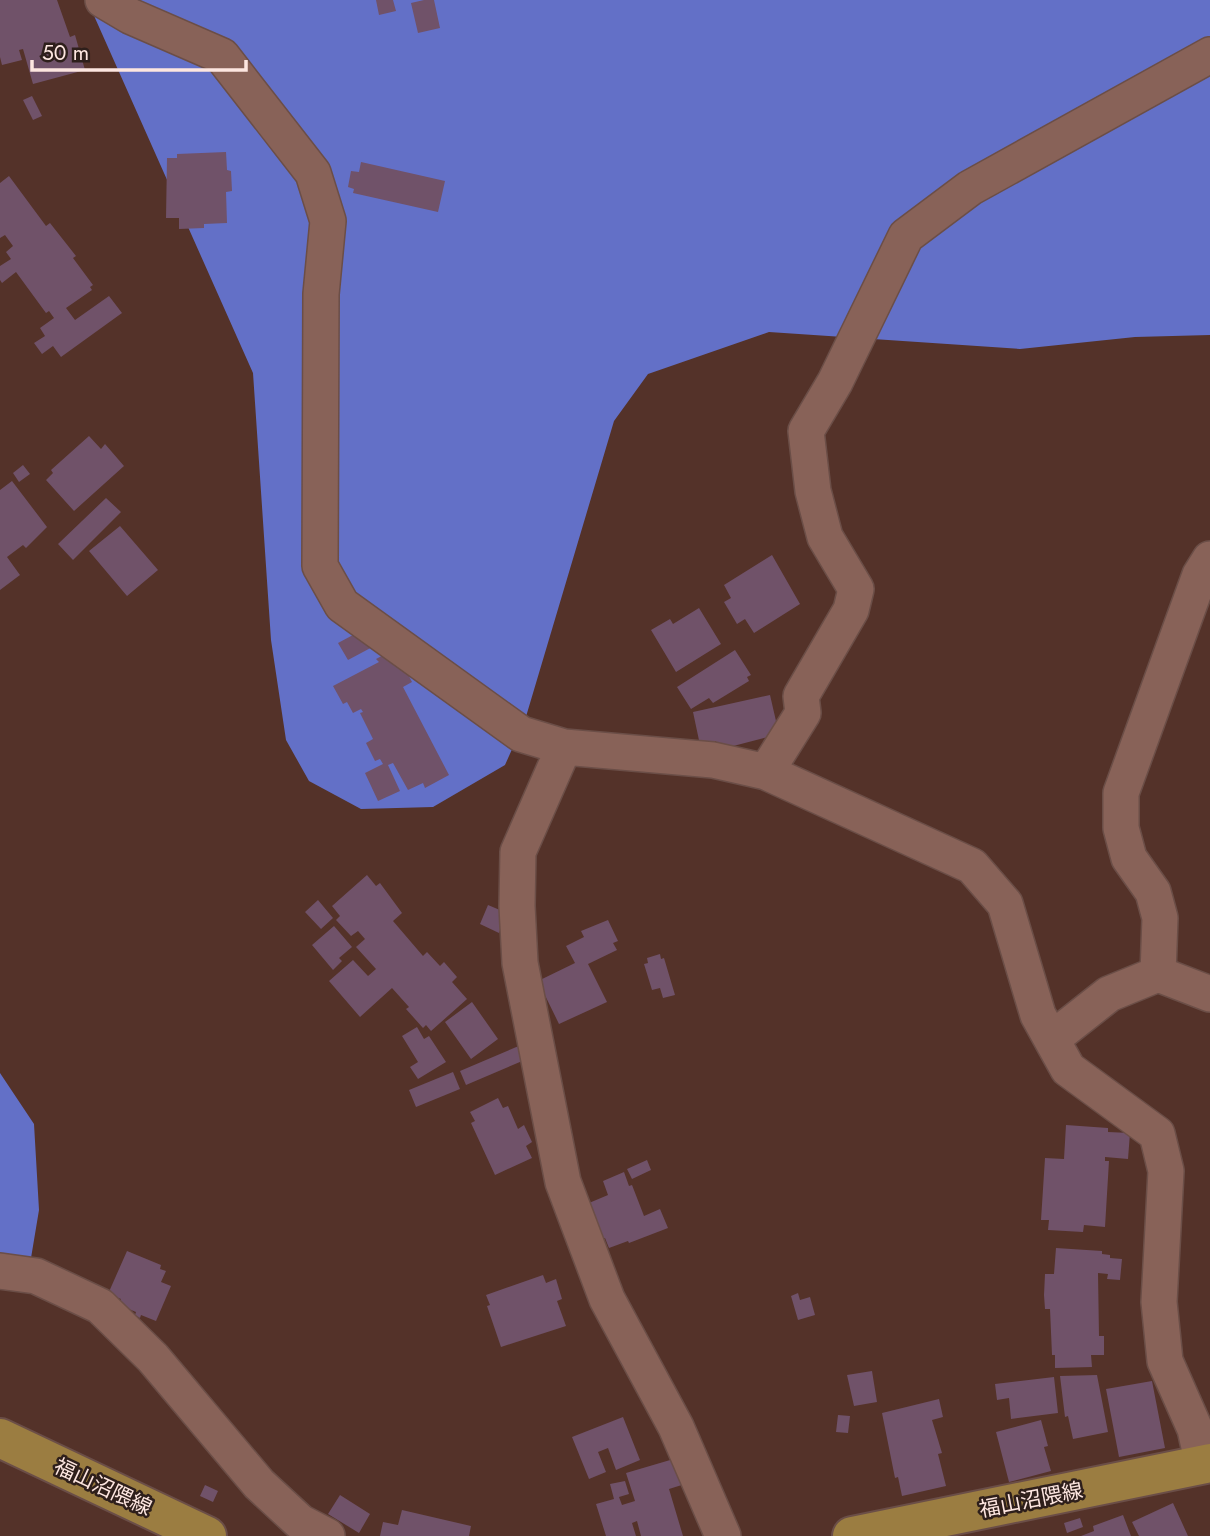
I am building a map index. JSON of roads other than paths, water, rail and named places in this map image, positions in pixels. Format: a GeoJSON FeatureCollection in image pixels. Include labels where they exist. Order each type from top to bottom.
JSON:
{"type":"FeatureCollection","features":[{"type":"Feature","properties":{"kind":"main road","name":"福山沼隈線"},"geometry":{"type":"LineString","coordinates":[[0,1438],[207,1536]]}},
{"type":"Feature","properties":{"kind":"main road","name":"福山沼隈線"},"geometry":{"type":"LineString","coordinates":[[852,1536],[1207,1464]]}},
{"type":"Feature","properties":{"kind":"street"},"geometry":{"type":"LineString","coordinates":[[103,0],[130,16],[222,56],[313,173],[328,221],[321,294],[320,566],[342,605],[521,734],[564,747],[713,760],[766,772],[972,866],[1006,904],[1038,1015],[1068,1069],[1157,1134],[1166,1171],[1159,1302],[1165,1361],[1195,1429],[1207,1464]]}},
{"type":"Feature","properties":{"kind":"street"},"geometry":{"type":"LineString","coordinates":[[766,772],[803,713],[801,696],[851,610],[856,589],[825,537],[813,491],[806,431],[835,382],[906,236],[970,188],[1210,55]]}},
{"type":"Feature","properties":{"kind":"street"},"geometry":{"type":"LineString","coordinates":[[1158,974],[1160,918],[1153,892],[1129,858],[1121,828],[1121,793],[1200,575],[1210,559]]}},
{"type":"Feature","properties":{"kind":"street"},"geometry":{"type":"LineString","coordinates":[[564,747],[518,852],[517,906],[520,963],[563,1182],[607,1298],[676,1427],[723,1536]]}},
{"type":"Feature","properties":{"kind":"street"},"geometry":{"type":"LineString","coordinates":[[1052,1039],[1109,994],[1158,974],[1210,994]]}},
{"type":"Feature","properties":{"kind":"street"},"geometry":{"type":"LineString","coordinates":[[0,1270],[36,1276],[100,1306],[153,1358],[260,1484],[300,1522],[327,1536]]}}]}
